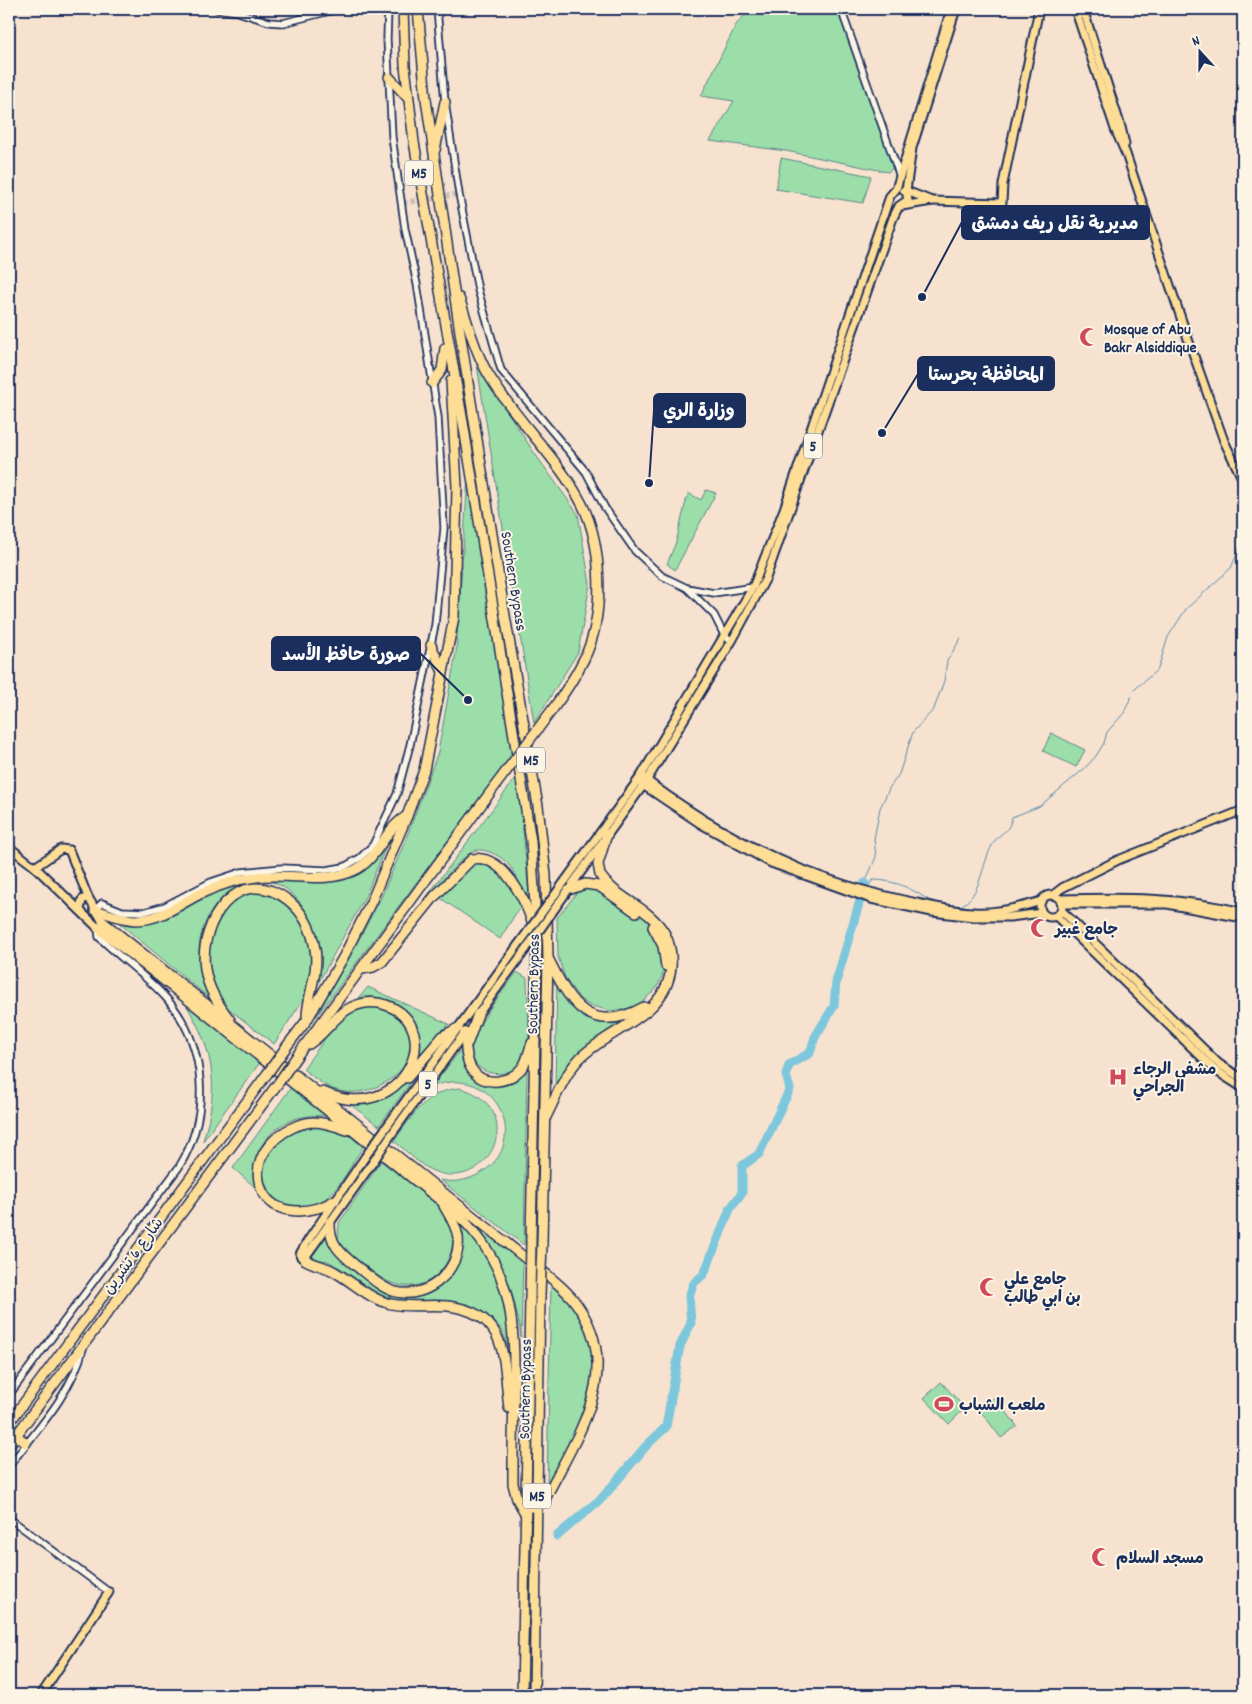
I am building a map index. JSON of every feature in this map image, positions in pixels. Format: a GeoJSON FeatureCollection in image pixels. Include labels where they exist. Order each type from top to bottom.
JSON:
{"type":"FeatureCollection","features":[{"type":"Feature","properties":{"kind":"highway","name":"M5"},"geometry":{"type":"LineString","coordinates":[[404,9],[408,99],[446,335]]}},
{"type":"Feature","properties":{"kind":"highway","name":"M5"},"geometry":{"type":"LineString","coordinates":[[418,9],[426,99],[453,281]]}},
{"type":"Feature","properties":{"kind":"highway"},"geometry":{"type":"LineString","coordinates":[[389,77],[408,99]]}},
{"type":"Feature","properties":{"kind":"highway"},"geometry":{"type":"LineString","coordinates":[[434,156],[446,102]]}},
{"type":"Feature","properties":{"kind":"highway","name":"Southern Bypass"},"geometry":{"type":"LineString","coordinates":[[453,281],[504,610],[538,806],[546,874],[548,958],[540,1296],[534,1695]]}},
{"type":"Feature","properties":{"kind":"highway","name":"شارع 6 تشرين"},"geometry":{"type":"LineString","coordinates":[[9,1445],[552,710],[585,657],[596,618],[599,586],[596,546],[582,505],[564,476],[486,371],[453,281]]}},
{"type":"Feature","properties":{"kind":"highway"},"geometry":{"type":"LineString","coordinates":[[432,382],[442,370],[446,335]]}},
{"type":"Feature","properties":{"kind":"highway","name":"Southern Bypass"},"geometry":{"type":"LineString","coordinates":[[446,335],[528,817],[537,938],[522,1695]]}},
{"type":"Feature","properties":{"kind":"highway","name":"شارع 6 تشرين"},"geometry":{"type":"LineString","coordinates":[[11,1419],[307,1020],[344,956],[364,916],[407,816],[424,770],[454,617],[457,523],[456,462],[451,401],[452,366]]}},
{"type":"Feature","properties":{"kind":"highway"},"geometry":{"type":"LineString","coordinates":[[431,645],[443,672]]}},
{"type":"Feature","properties":{"kind":"highway"},"geometry":{"type":"LineString","coordinates":[[95,910],[123,918],[147,919],[168,913],[210,890],[244,879],[277,875],[324,878],[341,875],[356,869],[372,858],[395,825],[407,816]]}},
{"type":"Feature","properties":{"kind":"highway"},"geometry":{"type":"LineString","coordinates":[[544,1120],[566,1076],[581,1057],[645,1009],[662,994],[669,980],[672,964],[665,934],[650,916],[600,875],[598,864],[607,834]]}},
{"type":"Feature","properties":{"kind":"highway"},"geometry":{"type":"LineString","coordinates":[[362,969],[373,967],[382,962],[444,886],[467,862],[475,858],[494,864],[505,873],[526,906],[537,938]]}},
{"type":"Feature","properties":{"kind":"highway"},"geometry":{"type":"LineString","coordinates":[[548,958],[570,1000],[590,1014],[617,1018],[645,1009],[658,992],[666,972],[666,957],[658,935],[646,920],[599,886],[585,884],[568,890]]}},
{"type":"Feature","properties":{"kind":"highway"},"geometry":{"type":"LineString","coordinates":[[246,1036],[224,1012],[212,992],[204,956],[207,933],[216,913],[228,899],[243,891],[259,889],[276,893],[292,903],[308,926],[314,942],[316,958],[307,1020]]}},
{"type":"Feature","properties":{"kind":"highway"},"geometry":{"type":"LineString","coordinates":[[101,925],[311,1087],[559,1286],[582,1313],[591,1333],[596,1354],[595,1393],[585,1422],[544,1501],[536,1507],[525,1510],[517,1499],[513,1484],[515,1339],[507,1294],[496,1265],[482,1242],[463,1220],[441,1201],[101,925]]}},
{"type":"Feature","properties":{"kind":"highway"},"geometry":{"type":"LineString","coordinates":[[302,1050],[319,1037],[340,1014],[353,1006],[375,1002],[391,1007],[404,1016],[414,1038],[411,1062],[398,1084]]}},
{"type":"Feature","properties":{"kind":"highway"},"geometry":{"type":"LineString","coordinates":[[466,1050],[478,1014]]}},
{"type":"Feature","properties":{"kind":"highway"},"geometry":{"type":"LineString","coordinates":[[311,1087],[338,1098],[356,1101],[384,1094],[411,1074],[443,1036],[461,1031],[469,1063],[476,1074],[487,1081],[500,1082],[519,1070],[527,1058],[535,1036]]}},
{"type":"Feature","properties":{"kind":"highway"},"geometry":{"type":"LineString","coordinates":[[335,1200],[310,1211],[283,1209],[267,1198],[262,1190],[259,1180],[261,1161],[265,1151],[278,1137],[302,1124],[321,1122],[354,1132]]}},
{"type":"Feature","properties":{"kind":"highway"},"geometry":{"type":"LineString","coordinates":[[330,1222],[333,1242],[342,1255],[384,1287],[399,1293],[414,1293],[428,1288],[441,1279],[455,1258],[458,1238],[456,1229],[441,1201]]}},
{"type":"Feature","properties":{"kind":"highway"},"geometry":{"type":"LineString","coordinates":[[304,1258],[333,1271],[371,1296],[385,1302],[406,1306],[447,1306],[461,1309],[486,1322],[497,1336],[504,1351],[508,1406],[513,1429]]}},
{"type":"Feature","properties":{"kind":"highway"},"geometry":{"type":"LineString","coordinates":[[16,1436],[26,1443]]}},
{"type":"Feature","properties":{"kind":"main road","name":"5"},"geometry":{"type":"LineString","coordinates":[[668,741],[724,635],[757,587],[891,200],[892,192],[896,189],[950,9]]}},
{"type":"Feature","properties":{"kind":"main road","name":"5"},"geometry":{"type":"LineString","coordinates":[[335,1200],[385,1129],[461,1031],[478,1014],[568,890],[590,851],[607,834],[732,641],[757,587],[856,325],[892,218],[900,206],[908,200],[906,191],[912,148],[956,9]]}},
{"type":"Feature","properties":{"kind":"main road"},"geometry":{"type":"LineString","coordinates":[[891,200],[900,206],[932,201],[1002,204],[1004,184],[1039,9]]}},
{"type":"Feature","properties":{"kind":"main road"},"geometry":{"type":"LineString","coordinates":[[1075,9],[1224,441],[1243,480]]}},
{"type":"Feature","properties":{"kind":"main road"},"geometry":{"type":"LineString","coordinates":[[1083,9],[1121,127],[1126,154]]}},
{"type":"Feature","properties":{"kind":"main road"},"geometry":{"type":"LineString","coordinates":[[896,189],[932,201]]}},
{"type":"Feature","properties":{"kind":"main road","name":"5"},"geometry":{"type":"LineString","coordinates":[[330,1222],[391,1135],[518,945],[642,781]]}},
{"type":"Feature","properties":{"kind":"main road"},"geometry":{"type":"LineString","coordinates":[[642,781],[743,846],[805,874],[872,897],[932,912],[974,917],[1010,917],[1042,913],[1047,916],[1056,916],[1214,1070],[1243,1088]]}},
{"type":"Feature","properties":{"kind":"main road"},"geometry":{"type":"LineString","coordinates":[[872,897],[974,912],[1020,908],[1041,901],[1044,897],[1053,895],[1062,888],[1118,860],[1243,810]]}},
{"type":"Feature","properties":{"kind":"main road"},"geometry":{"type":"LineString","coordinates":[[9,847],[35,867],[80,910],[101,925]]}},
{"type":"Feature","properties":{"kind":"main road"},"geometry":{"type":"LineString","coordinates":[[35,867],[61,849],[69,850],[101,925]]}},
{"type":"Feature","properties":{"kind":"main road"},"geometry":{"type":"LineString","coordinates":[[1053,895],[1219,1064],[1243,1078]]}},
{"type":"Feature","properties":{"kind":"main road"},"geometry":{"type":"LineString","coordinates":[[80,910],[82,900],[88,897]]}},
{"type":"Feature","properties":{"kind":"main road"},"geometry":{"type":"LineString","coordinates":[[1061,904],[1120,897],[1170,898],[1243,912]]}},
{"type":"Feature","properties":{"kind":"main road"},"geometry":{"type":"LineString","coordinates":[[1041,901],[1042,913]]}},
{"type":"Feature","properties":{"kind":"main road"},"geometry":{"type":"LineString","coordinates":[[1056,916],[1061,904]]}},
{"type":"Feature","properties":{"kind":"main road"},"geometry":{"type":"LineString","coordinates":[[1061,904],[1166,904],[1243,918]]}},
{"type":"Feature","properties":{"kind":"main road"},"geometry":{"type":"LineString","coordinates":[[330,1222],[304,1258],[300,1254],[335,1200]]}},
{"type":"Feature","properties":{"kind":"main road"},"geometry":{"type":"LineString","coordinates":[[40,1695],[109,1592]]}},
{"type":"Feature","properties":{"kind":"street"},"geometry":{"type":"LineString","coordinates":[[130,9],[156,9]]}},
{"type":"Feature","properties":{"kind":"street"},"geometry":{"type":"LineString","coordinates":[[217,9],[238,12],[269,22],[283,23],[338,9]]}},
{"type":"Feature","properties":{"kind":"street"},"geometry":{"type":"LineString","coordinates":[[95,910],[102,903],[130,912],[151,911],[201,886],[231,875],[271,868],[336,869],[360,858],[378,838],[397,794],[410,745],[431,645],[442,562],[444,528],[438,417],[417,284],[405,229],[392,137],[388,9]]}},
{"type":"Feature","properties":{"kind":"street"},"geometry":{"type":"LineString","coordinates":[[437,9],[446,102],[459,194],[478,290],[501,370],[586,472],[605,508],[635,551],[662,576],[687,588],[714,593],[757,587]]}},
{"type":"Feature","properties":{"kind":"street"},"geometry":{"type":"LineString","coordinates":[[842,9],[900,174]]}},
{"type":"Feature","properties":{"kind":"street"},"geometry":{"type":"LineString","coordinates":[[687,588],[714,615],[724,635],[732,641]]}},
{"type":"Feature","properties":{"kind":"street"},"geometry":{"type":"LineString","coordinates":[[9,1395],[179,1167],[190,1147],[198,1120],[201,1099],[200,1072],[194,1045],[185,1024],[161,992],[99,938],[101,925]]}},
{"type":"Feature","properties":{"kind":"street"},"geometry":{"type":"LineString","coordinates":[[9,1466],[70,1381],[84,1344]]}},
{"type":"Feature","properties":{"kind":"street"},"geometry":{"type":"LineString","coordinates":[[9,1518],[109,1592]]}},
{"type":"Feature","properties":{"kind":"green space"},"geometry":{"type":"Polygon","coordinates":[[[750,9],[838,9],[893,168],[888,172],[786,151],[710,141],[734,101],[701,96],[736,25],[750,9]]]}},
{"type":"Feature","properties":{"kind":"green space"},"geometry":{"type":"Polygon","coordinates":[[[781,158],[871,176],[863,203],[776,189],[781,158]]]}},
{"type":"Feature","properties":{"kind":"green space"},"geometry":{"type":"Polygon","coordinates":[[[477,365],[533,451],[578,514],[590,584],[578,652],[534,723],[477,365]]]}},
{"type":"Feature","properties":{"kind":"green space"},"geometry":{"type":"Polygon","coordinates":[[[468,477],[514,752],[316,1017],[379,902],[404,844],[438,752],[456,653],[468,477]]]}},
{"type":"Feature","properties":{"kind":"green space"},"geometry":{"type":"Polygon","coordinates":[[[706,490],[716,493],[675,570],[667,564],[676,542],[688,493],[701,500],[706,490]]]}},
{"type":"Feature","properties":{"kind":"green space"},"geometry":{"type":"Polygon","coordinates":[[[1051,733],[1085,750],[1076,767],[1043,751],[1051,733]]]}},
{"type":"Feature","properties":{"kind":"green space"},"geometry":{"type":"Polygon","coordinates":[[[518,775],[529,894],[527,897],[514,871],[505,861],[489,852],[477,850],[470,853],[450,871],[403,928],[518,775]]]}},
{"type":"Feature","properties":{"kind":"green space"},"geometry":{"type":"Polygon","coordinates":[[[387,844],[365,897],[316,987],[319,947],[313,925],[305,910],[288,890],[269,881],[250,881],[233,889],[217,903],[206,922],[200,943],[200,967],[207,989],[214,1002],[106,912],[158,918],[199,895],[251,877],[324,878],[363,868],[380,855],[387,844]]]}},
{"type":"Feature","properties":{"kind":"green space"},"geometry":{"type":"Polygon","coordinates":[[[477,858],[501,869],[521,905],[500,939],[439,897],[477,858]]]}},
{"type":"Feature","properties":{"kind":"green space"},"geometry":{"type":"Polygon","coordinates":[[[582,886],[605,889],[653,924],[665,964],[662,976],[656,989],[642,1002],[632,1008],[610,1011],[589,1005],[580,999],[566,980],[558,957],[557,918],[582,886]]]}},
{"type":"Feature","properties":{"kind":"green space"},"geometry":{"type":"Polygon","coordinates":[[[254,889],[278,893],[304,923],[313,953],[309,985],[305,997],[274,1044],[225,1006],[215,991],[207,965],[208,940],[225,903],[254,889]]]}},
{"type":"Feature","properties":{"kind":"green space"},"geometry":{"type":"Polygon","coordinates":[[[517,972],[527,978],[529,1028],[527,1052],[521,1063],[513,1070],[503,1073],[492,1073],[483,1070],[475,1063],[472,1053],[473,1041],[486,1014],[517,972]]]}},
{"type":"Feature","properties":{"kind":"green space"},"geometry":{"type":"Polygon","coordinates":[[[557,976],[567,994],[597,1015],[633,1014],[607,1031],[575,1057],[555,1090],[557,976]]]}},
{"type":"Feature","properties":{"kind":"green space"},"geometry":{"type":"Polygon","coordinates":[[[368,987],[449,1024],[414,1064],[419,1045],[419,1034],[415,1023],[409,1014],[391,1001],[381,998],[359,998],[368,987]]]}},
{"type":"Feature","properties":{"kind":"green space"},"geometry":{"type":"Polygon","coordinates":[[[180,995],[261,1061],[203,1141],[212,1100],[211,1065],[200,1031],[180,995]]]}},
{"type":"Feature","properties":{"kind":"green space"},"geometry":{"type":"Polygon","coordinates":[[[368,1004],[389,1007],[394,1010],[411,1032],[413,1046],[409,1059],[401,1070],[390,1080],[376,1087],[346,1092],[323,1084],[303,1069],[345,1011],[368,1004]]]}},
{"type":"Feature","properties":{"kind":"green space"},"geometry":{"type":"Polygon","coordinates":[[[465,1044],[471,1069],[499,1082],[527,1065],[524,1245],[440,1180],[459,1181],[477,1175],[494,1162],[503,1146],[505,1129],[501,1111],[491,1096],[476,1086],[456,1082],[433,1086],[465,1044]]]}},
{"type":"Feature","properties":{"kind":"green space"},"geometry":{"type":"Polygon","coordinates":[[[430,1056],[379,1126],[343,1099],[387,1095],[403,1085],[430,1056]]]}},
{"type":"Feature","properties":{"kind":"green space"},"geometry":{"type":"Polygon","coordinates":[[[292,1086],[331,1117],[314,1116],[299,1118],[285,1123],[273,1132],[263,1143],[257,1157],[255,1172],[257,1189],[233,1168],[292,1086]]]}},
{"type":"Feature","properties":{"kind":"green space"},"geometry":{"type":"Polygon","coordinates":[[[460,1088],[482,1099],[494,1114],[497,1131],[493,1148],[483,1162],[468,1172],[449,1175],[427,1168],[394,1141],[414,1113],[428,1099],[447,1090],[460,1088]]]}},
{"type":"Feature","properties":{"kind":"green space"},"geometry":{"type":"Polygon","coordinates":[[[307,1123],[342,1129],[363,1147],[331,1194],[309,1207],[294,1208],[280,1203],[270,1193],[264,1180],[263,1165],[268,1150],[280,1135],[307,1123]]]}},
{"type":"Feature","properties":{"kind":"green space"},"geometry":{"type":"Polygon","coordinates":[[[381,1161],[436,1202],[449,1221],[453,1236],[446,1264],[437,1275],[425,1283],[411,1286],[387,1281],[364,1266],[338,1240],[339,1223],[381,1161]]]}},
{"type":"Feature","properties":{"kind":"green space"},"geometry":{"type":"Polygon","coordinates":[[[456,1217],[476,1239],[496,1273],[511,1321],[510,1352],[502,1330],[492,1319],[473,1307],[453,1302],[399,1301],[384,1297],[328,1261],[310,1258],[327,1233],[379,1286],[424,1293],[455,1260],[459,1251],[461,1242],[460,1230],[456,1217]]]}},
{"type":"Feature","properties":{"kind":"green space"},"geometry":{"type":"Polygon","coordinates":[[[470,1217],[523,1258],[521,1337],[515,1304],[498,1258],[481,1230],[470,1217]]]}},
{"type":"Feature","properties":{"kind":"green space"},"geometry":{"type":"Polygon","coordinates":[[[551,1282],[573,1309],[586,1334],[592,1358],[592,1382],[586,1406],[576,1431],[547,1484],[551,1282]]]}},
{"type":"Feature","properties":{"kind":"green space"},"geometry":{"type":"Polygon","coordinates":[[[941,1382],[965,1408],[949,1424],[924,1398],[941,1382]]]}},
{"type":"Feature","properties":{"kind":"green space"},"geometry":{"type":"Polygon","coordinates":[[[995,1397],[1017,1426],[1001,1438],[979,1409],[995,1397]]]}},
{"type":"Feature","properties":{"kind":"waterway"},"geometry":{"type":"LineString","coordinates":[[1134,690],[1158,669],[1168,637],[1186,609],[1231,568],[1243,540]]}},
{"type":"Feature","properties":{"kind":"waterway"},"geometry":{"type":"LineString","coordinates":[[865,883],[876,857],[874,839],[880,808],[890,787],[899,774],[913,732],[934,709],[944,681],[947,661],[961,638]]}},
{"type":"Feature","properties":{"kind":"waterway"},"geometry":{"type":"LineString","coordinates":[[958,907],[966,902],[977,887],[990,849],[1007,830],[1012,817],[1040,806],[1085,768],[1104,743],[1107,732],[1124,713],[1131,697]]}},
{"type":"Feature","properties":{"kind":"waterway"},"geometry":{"type":"LineString","coordinates":[[867,888],[873,880],[882,880],[912,890],[933,903]]}},
{"type":"Feature","properties":{"kind":"waterway"},"geometry":{"type":"LineString","coordinates":[[557,1536],[603,1497],[646,1446],[666,1427],[680,1346],[691,1323],[689,1296],[694,1283],[704,1274],[730,1209],[742,1193],[742,1166],[759,1154],[790,1089],[786,1075],[789,1065],[810,1053],[815,1037],[834,1006],[836,982],[865,883]]}},
{"type":"Feature","properties":{"kind":"tunnel"},"geometry":{"type":"LineString","coordinates":[[402,203],[459,194]]}},
{"type":"Feature","properties":{"kind":"place","name":"مديرية نقل ريف دمشق"},"geometry":{"type":"Point","coordinates":[922,297]}},
{"type":"Feature","properties":{"kind":"place","name":"Mosque of Abu Bakr Alsiddique"},"geometry":{"type":"Point","coordinates":[1089,337]}},
{"type":"Feature","properties":{"kind":"place","name":"المحافظة بحرستا"},"geometry":{"type":"Point","coordinates":[882,433]}},
{"type":"Feature","properties":{"kind":"place","name":"وزارة الري"},"geometry":{"type":"Point","coordinates":[649,483]}},
{"type":"Feature","properties":{"kind":"place","name":"صورة حافظ الأسد"},"geometry":{"type":"Point","coordinates":[468,700]}},
{"type":"Feature","properties":{"kind":"place","name":"جامع غبير"},"geometry":{"type":"Point","coordinates":[1040,928]}},
{"type":"Feature","properties":{"kind":"place","name":"مشفى الرجاء الجراحي"},"geometry":{"type":"Point","coordinates":[1118,1077]}},
{"type":"Feature","properties":{"kind":"place","name":"جامع علي بن ابي طالب"},"geometry":{"type":"Point","coordinates":[989,1287]}},
{"type":"Feature","properties":{"kind":"place","name":"ملعب الشباب"},"geometry":{"type":"Point","coordinates":[944,1404]}},
{"type":"Feature","properties":{"kind":"place","name":"مسجد السلام"},"geometry":{"type":"Point","coordinates":[1101,1557]}}]}
